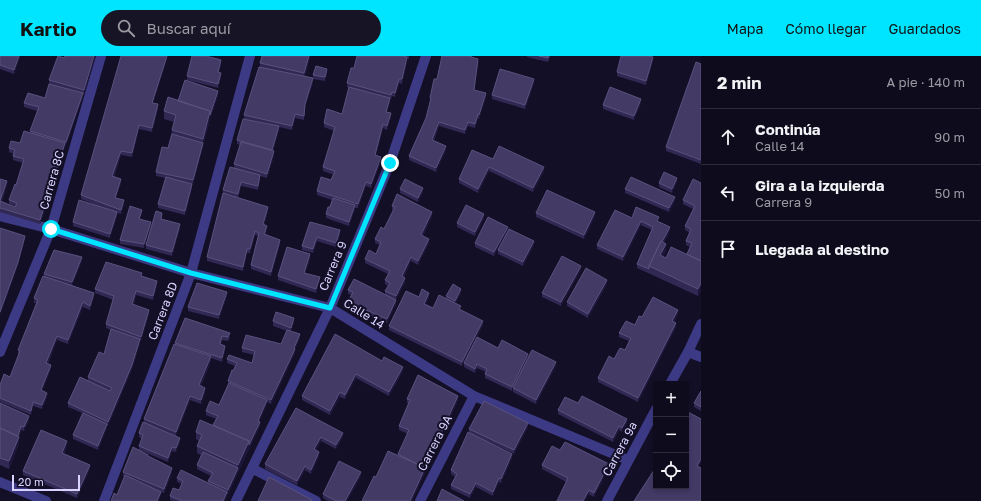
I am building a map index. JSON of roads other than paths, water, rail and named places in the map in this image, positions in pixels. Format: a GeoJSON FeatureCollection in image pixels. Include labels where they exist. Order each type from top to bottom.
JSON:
{"type":"FeatureCollection","features":[{"type":"Feature","properties":{"kind":"street","name":"Carrera 8C"},"geometry":{"type":"LineString","coordinates":[[0,352],[51,229],[101,56]]}},
{"type":"Feature","properties":{"kind":"street","name":"Carrera 8D"},"geometry":{"type":"LineString","coordinates":[[104,501],[191,273],[250,56]]}},
{"type":"Feature","properties":{"kind":"street","name":"Carrera 9"},"geometry":{"type":"LineString","coordinates":[[236,501],[330,308],[390,163],[426,56]]}},
{"type":"Feature","properties":{"kind":"street","name":"Calle 14"},"geometry":{"type":"LineString","coordinates":[[0,216],[51,229],[191,273],[330,308],[474,396],[628,460]]}},
{"type":"Feature","properties":{"kind":"street"},"geometry":{"type":"LineString","coordinates":[[672,381],[688,352],[701,324]]}},
{"type":"Feature","properties":{"kind":"street"},"geometry":{"type":"LineString","coordinates":[[688,352],[701,357]]}},
{"type":"Feature","properties":{"kind":"street","name":"Carrera 9A"},"geometry":{"type":"LineString","coordinates":[[420,501],[474,396]]}},
{"type":"Feature","properties":{"kind":"street","name":"Carrera 9a"},"geometry":{"type":"LineString","coordinates":[[607,501],[653,415]]}},
{"type":"Feature","properties":{"kind":"street"},"geometry":{"type":"LineString","coordinates":[[252,469],[316,501]]}},
{"type":"Feature","properties":{"kind":"street"},"geometry":{"type":"LineString","coordinates":[[0,482],[46,501]]}}]}
